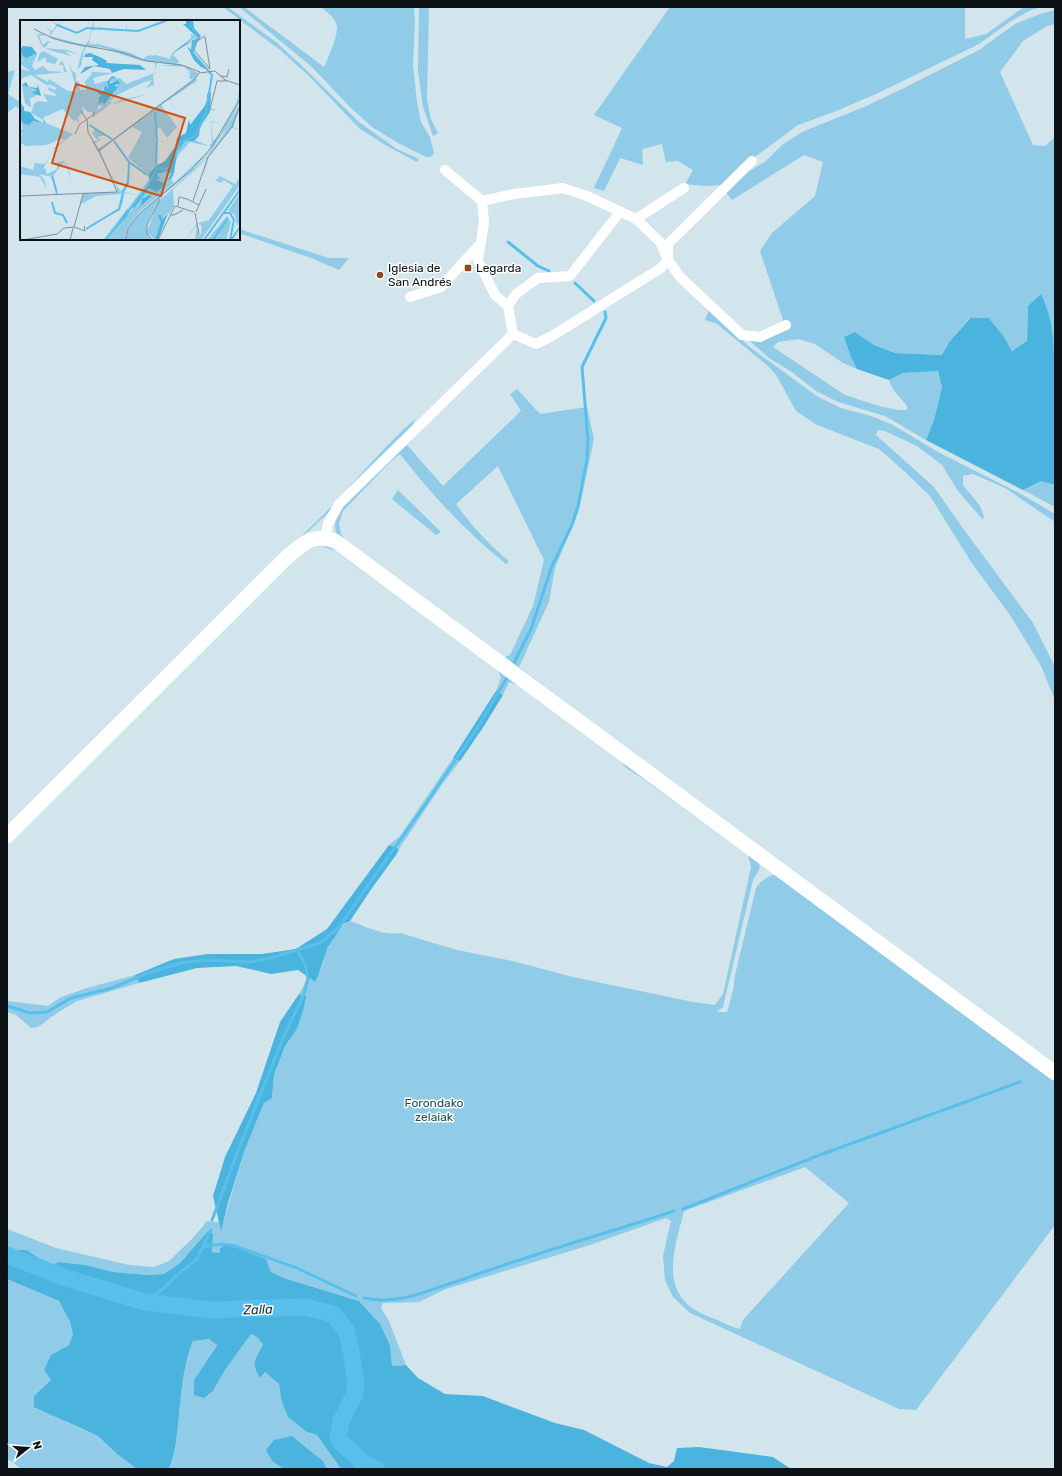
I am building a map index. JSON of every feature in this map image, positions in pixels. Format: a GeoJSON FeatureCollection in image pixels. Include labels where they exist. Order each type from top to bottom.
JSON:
{"type":"FeatureCollection","features":[{"type":"Feature","properties":{"kind":"street"},"geometry":{"type":"LineString","coordinates":[[513,334],[536,344],[552,336],[661,268],[668,260],[668,244],[752,161]]}},
{"type":"Feature","properties":{"kind":"street"},"geometry":{"type":"LineString","coordinates":[[445,170],[482,201],[484,222],[478,261],[495,295],[508,306],[513,334]]}},
{"type":"Feature","properties":{"kind":"street"},"geometry":{"type":"LineString","coordinates":[[482,201],[514,194],[563,188],[587,196],[636,219],[660,242],[668,260],[680,277],[742,335],[760,337],[786,325]]}},
{"type":"Feature","properties":{"kind":"street"},"geometry":{"type":"LineString","coordinates":[[636,219],[684,188]]}},
{"type":"Feature","properties":{"kind":"street"},"geometry":{"type":"LineString","coordinates":[[508,306],[516,294],[538,278],[570,276],[620,212]]}},
{"type":"Feature","properties":{"kind":"street"},"geometry":{"type":"LineString","coordinates":[[410,297],[442,287],[480,244]]}},
{"type":"Feature","properties":{"kind":"street"},"geometry":{"type":"LineString","coordinates":[[325,538],[328,524],[340,504],[513,334]]}},
{"type":"Feature","properties":{"kind":"street"},"geometry":{"type":"LineString","coordinates":[[7,836],[284,560],[300,546],[315,538],[325,538],[335,541],[1055,1073]]}},
{"type":"Feature","properties":{"kind":"green space"},"geometry":{"type":"Polygon","coordinates":[[[223,7],[228,7],[276,42],[359,122],[397,149],[419,159],[417,162],[360,129],[309,76],[280,50],[223,7]]]}},
{"type":"Feature","properties":{"kind":"green space"},"geometry":{"type":"Polygon","coordinates":[[[239,7],[244,7],[324,67],[334,41],[337,27],[333,18],[321,7],[414,7],[415,21],[413,65],[417,102],[421,122],[430,137],[434,153],[431,157],[426,157],[398,143],[372,127],[350,107],[312,67],[239,7]]]}},
{"type":"Feature","properties":{"kind":"green space"},"geometry":{"type":"Polygon","coordinates":[[[419,7],[429,7],[427,100],[431,119],[438,133],[433,136],[423,107],[418,71],[419,7]]]}},
{"type":"Feature","properties":{"kind":"green space"},"geometry":{"type":"Polygon","coordinates":[[[670,7],[965,7],[965,39],[986,34],[1024,7],[1043,7],[1031,10],[1011,21],[979,44],[876,94],[834,112],[798,125],[748,162],[722,185],[704,186],[685,184],[693,170],[678,161],[666,162],[662,144],[642,149],[643,165],[620,158],[604,191],[594,188],[622,128],[594,115],[670,7]]]}},
{"type":"Feature","properties":{"kind":"green space"},"geometry":{"type":"Polygon","coordinates":[[[1055,10],[1055,24],[1047,26],[1023,41],[1000,72],[1033,145],[1045,146],[1055,137],[1055,357],[1028,306],[1027,341],[1012,351],[1004,337],[989,318],[969,318],[950,341],[943,355],[895,353],[874,345],[855,332],[852,359],[857,369],[843,363],[815,344],[799,339],[778,342],[773,347],[845,395],[879,406],[898,410],[907,410],[907,406],[893,389],[889,380],[903,373],[938,370],[942,387],[934,420],[926,440],[885,416],[838,402],[816,391],[792,372],[769,358],[749,340],[784,323],[760,251],[772,233],[815,196],[823,162],[804,155],[732,200],[725,191],[741,176],[766,161],[782,145],[802,132],[864,107],[979,50],[1015,24],[1055,10]]]}},
{"type":"Feature","properties":{"kind":"green space"},"geometry":{"type":"Polygon","coordinates":[[[15,70],[8,94],[20,102],[20,110],[16,106],[7,113],[7,72],[15,70]]]}},
{"type":"Feature","properties":{"kind":"green space"},"geometry":{"type":"Polygon","coordinates":[[[240,229],[329,258],[349,258],[339,270],[311,258],[240,233],[240,229]]]}},
{"type":"Feature","properties":{"kind":"green space"},"geometry":{"type":"Polygon","coordinates":[[[709,310],[751,348],[818,397],[841,408],[871,416],[893,425],[938,452],[1023,495],[1055,514],[1055,522],[1005,488],[973,474],[963,476],[963,485],[980,506],[984,516],[983,520],[958,491],[942,465],[917,446],[885,431],[878,430],[876,435],[934,487],[1033,623],[1055,667],[1055,700],[1041,666],[1010,615],[971,562],[930,496],[879,449],[817,425],[796,411],[776,375],[769,367],[717,324],[705,320],[709,310]]]}},
{"type":"Feature","properties":{"kind":"green space"},"geometry":{"type":"Polygon","coordinates":[[[517,389],[540,414],[587,407],[594,439],[579,510],[555,568],[549,602],[519,667],[1055,1065],[337,536],[335,523],[338,510],[403,446],[407,445],[443,486],[521,411],[510,394],[517,389]],[[400,454],[391,461],[343,511],[339,524],[341,534],[349,544],[503,658],[510,655],[533,606],[544,560],[498,466],[456,504],[468,520],[494,548],[509,561],[506,564],[463,526],[400,454]]]}},
{"type":"Feature","properties":{"kind":"green space"},"geometry":{"type":"Polygon","coordinates":[[[415,419],[412,427],[330,511],[226,609],[327,511],[381,452],[415,419]]]}},
{"type":"Feature","properties":{"kind":"green space"},"geometry":{"type":"Polygon","coordinates":[[[1041,481],[1055,485],[1055,507],[1023,490],[1041,481]]]}},
{"type":"Feature","properties":{"kind":"green space"},"geometry":{"type":"Polygon","coordinates":[[[398,490],[441,532],[436,535],[392,499],[398,490]]]}},
{"type":"Feature","properties":{"kind":"green space","name":"Forondako zelaiak"},"geometry":{"type":"Polygon","coordinates":[[[316,543],[327,544],[339,548],[756,856],[760,866],[753,880],[723,1007],[717,1012],[727,1012],[756,888],[766,878],[779,874],[1055,1078],[1055,1225],[916,1410],[899,1409],[690,1313],[673,1297],[665,1280],[663,1256],[671,1221],[666,1218],[587,1246],[446,1289],[419,1302],[383,1303],[381,1308],[389,1321],[406,1365],[392,1366],[390,1345],[380,1324],[359,1301],[287,1279],[271,1272],[266,1259],[227,1244],[220,1248],[220,1254],[212,1252],[213,1234],[208,1231],[180,1263],[164,1274],[148,1275],[113,1272],[86,1265],[58,1262],[50,1266],[27,1250],[7,1250],[7,1229],[56,1248],[129,1265],[154,1267],[169,1261],[192,1239],[207,1221],[223,1223],[245,1149],[264,1103],[272,1098],[274,1075],[285,1046],[297,1029],[304,1008],[305,996],[299,994],[308,977],[315,982],[336,932],[350,921],[381,932],[394,934],[400,933],[457,950],[512,961],[573,977],[693,1002],[715,1005],[723,994],[751,867],[748,855],[625,767],[622,762],[521,686],[509,682],[503,695],[496,691],[501,678],[497,667],[335,551],[322,546],[308,548],[297,556],[7,845],[7,841],[290,559],[302,549],[316,543]],[[805,1167],[684,1211],[674,1251],[674,1277],[677,1289],[684,1300],[695,1310],[740,1329],[743,1320],[849,1203],[805,1167]]]}},
{"type":"Feature","properties":{"kind":"green space"},"geometry":{"type":"Polygon","coordinates":[[[453,758],[460,761],[443,783],[399,849],[389,845],[400,836],[453,758]]]}},
{"type":"Feature","properties":{"kind":"green space"},"geometry":{"type":"Polygon","coordinates":[[[135,975],[139,983],[77,1001],[38,1027],[31,1028],[16,1015],[7,1012],[7,1001],[48,1006],[61,997],[87,988],[135,975]]]}},
{"type":"Feature","properties":{"kind":"green space"},"geometry":{"type":"Polygon","coordinates":[[[7,1279],[59,1301],[70,1322],[74,1334],[69,1345],[51,1355],[51,1380],[34,1396],[68,1423],[98,1436],[117,1454],[137,1469],[22,1469],[7,1459],[7,1279]]]}},
{"type":"Feature","properties":{"kind":"green space"},"geometry":{"type":"Polygon","coordinates":[[[251,1334],[257,1337],[263,1345],[256,1357],[255,1365],[260,1378],[265,1372],[279,1384],[281,1399],[307,1432],[317,1435],[341,1469],[327,1469],[323,1461],[292,1436],[272,1461],[284,1469],[169,1469],[176,1445],[183,1378],[193,1341],[209,1339],[217,1344],[194,1380],[213,1391],[225,1370],[251,1334]]]}},
{"type":"Feature","properties":{"kind":"shaded area"},"geometry":{"type":"Polygon","coordinates":[[[1041,294],[1051,324],[1055,357],[1055,485],[1041,481],[1023,490],[926,440],[934,420],[942,387],[938,371],[903,373],[889,380],[857,369],[844,337],[855,332],[874,345],[895,353],[942,355],[950,341],[970,318],[989,318],[1004,337],[1012,351],[1027,341],[1028,306],[1041,294]]]}},
{"type":"Feature","properties":{"kind":"shaded area"},"geometry":{"type":"Polygon","coordinates":[[[496,691],[503,695],[484,726],[460,761],[453,758],[496,691]]]}},
{"type":"Feature","properties":{"kind":"shaded area"},"geometry":{"type":"Polygon","coordinates":[[[389,845],[399,849],[396,855],[350,921],[343,924],[328,947],[315,982],[298,970],[271,974],[236,966],[197,968],[139,983],[135,975],[174,959],[208,954],[262,954],[296,949],[327,929],[389,845]]]}},
{"type":"Feature","properties":{"kind":"shaded area"},"geometry":{"type":"Polygon","coordinates":[[[299,994],[306,996],[304,1008],[297,1029],[285,1046],[274,1075],[272,1098],[264,1103],[245,1149],[221,1231],[213,1196],[225,1157],[256,1093],[280,1022],[299,994]]]}},
{"type":"Feature","properties":{"kind":"shaded area"},"geometry":{"type":"Polygon","coordinates":[[[208,1231],[213,1234],[212,1252],[220,1253],[220,1248],[227,1244],[266,1259],[271,1272],[287,1279],[359,1301],[380,1324],[390,1345],[392,1366],[406,1365],[418,1378],[445,1394],[483,1396],[555,1423],[584,1430],[649,1463],[667,1467],[674,1461],[677,1448],[699,1447],[773,1457],[791,1469],[341,1469],[317,1435],[307,1432],[288,1417],[281,1399],[279,1384],[265,1372],[260,1378],[257,1373],[255,1361],[263,1345],[257,1337],[251,1334],[225,1370],[213,1391],[204,1398],[194,1395],[194,1380],[217,1345],[209,1339],[193,1341],[183,1378],[176,1445],[169,1469],[137,1469],[117,1454],[98,1436],[34,1407],[34,1396],[51,1380],[44,1370],[51,1355],[69,1345],[73,1334],[70,1322],[59,1301],[7,1279],[7,1250],[27,1250],[50,1266],[58,1262],[86,1265],[113,1272],[148,1275],[164,1274],[180,1263],[208,1231]]]}},
{"type":"Feature","properties":{"kind":"shaded area"},"geometry":{"type":"Polygon","coordinates":[[[292,1436],[323,1461],[327,1469],[284,1469],[272,1461],[266,1450],[274,1440],[292,1436]]]}},
{"type":"Feature","properties":{"kind":"waterway"},"geometry":{"type":"LineString","coordinates":[[508,242],[538,266],[549,271]]}},
{"type":"Feature","properties":{"kind":"waterway"},"geometry":{"type":"LineString","coordinates":[[575,283],[594,301]]}},
{"type":"Feature","properties":{"kind":"waterway"},"geometry":{"type":"LineString","coordinates":[[513,665],[531,629],[552,566],[572,525],[578,506],[587,459],[588,440],[582,367],[606,318],[605,312]]}},
{"type":"Feature","properties":{"kind":"waterway"},"geometry":{"type":"LineString","coordinates":[[212,1220],[283,1038],[304,994],[308,979],[305,964],[297,950],[320,943],[338,928],[476,730],[508,676]]}},
{"type":"Feature","properties":{"kind":"waterway"},"geometry":{"type":"LineString","coordinates":[[7,1006],[30,1013],[47,1012],[71,998],[112,988],[145,974],[181,963],[205,960],[250,962],[267,959],[297,950]]}},
{"type":"Feature","properties":{"kind":"waterway"},"geometry":{"type":"LineString","coordinates":[[683,1209],[817,1156],[1020,1082]]}},
{"type":"Feature","properties":{"kind":"waterway"},"geometry":{"type":"LineString","coordinates":[[364,1298],[376,1300],[399,1299],[432,1290],[503,1265],[674,1211]]}},
{"type":"Feature","properties":{"kind":"waterway"},"geometry":{"type":"LineString","coordinates":[[145,1302],[164,1288],[197,1259],[211,1230]]}},
{"type":"Feature","properties":{"kind":"waterway"},"geometry":{"type":"LineString","coordinates":[[203,1247],[221,1244],[235,1246],[297,1268],[356,1296]]}},
{"type":"Feature","properties":{"kind":"waterway","name":"Zalla"},"geometry":{"type":"LineString","coordinates":[[7,1255],[69,1279],[145,1302],[211,1310],[305,1307],[333,1314],[346,1330],[356,1383],[354,1395],[341,1421],[338,1439],[363,1463],[376,1469]]}},
{"type":"Feature","properties":{"kind":"place","name":"Legarda"},"geometry":{"type":"Point","coordinates":[468,268]}},
{"type":"Feature","properties":{"kind":"place","name":"Iglesia de San Andrés"},"geometry":{"type":"Point","coordinates":[380,275]}}]}
